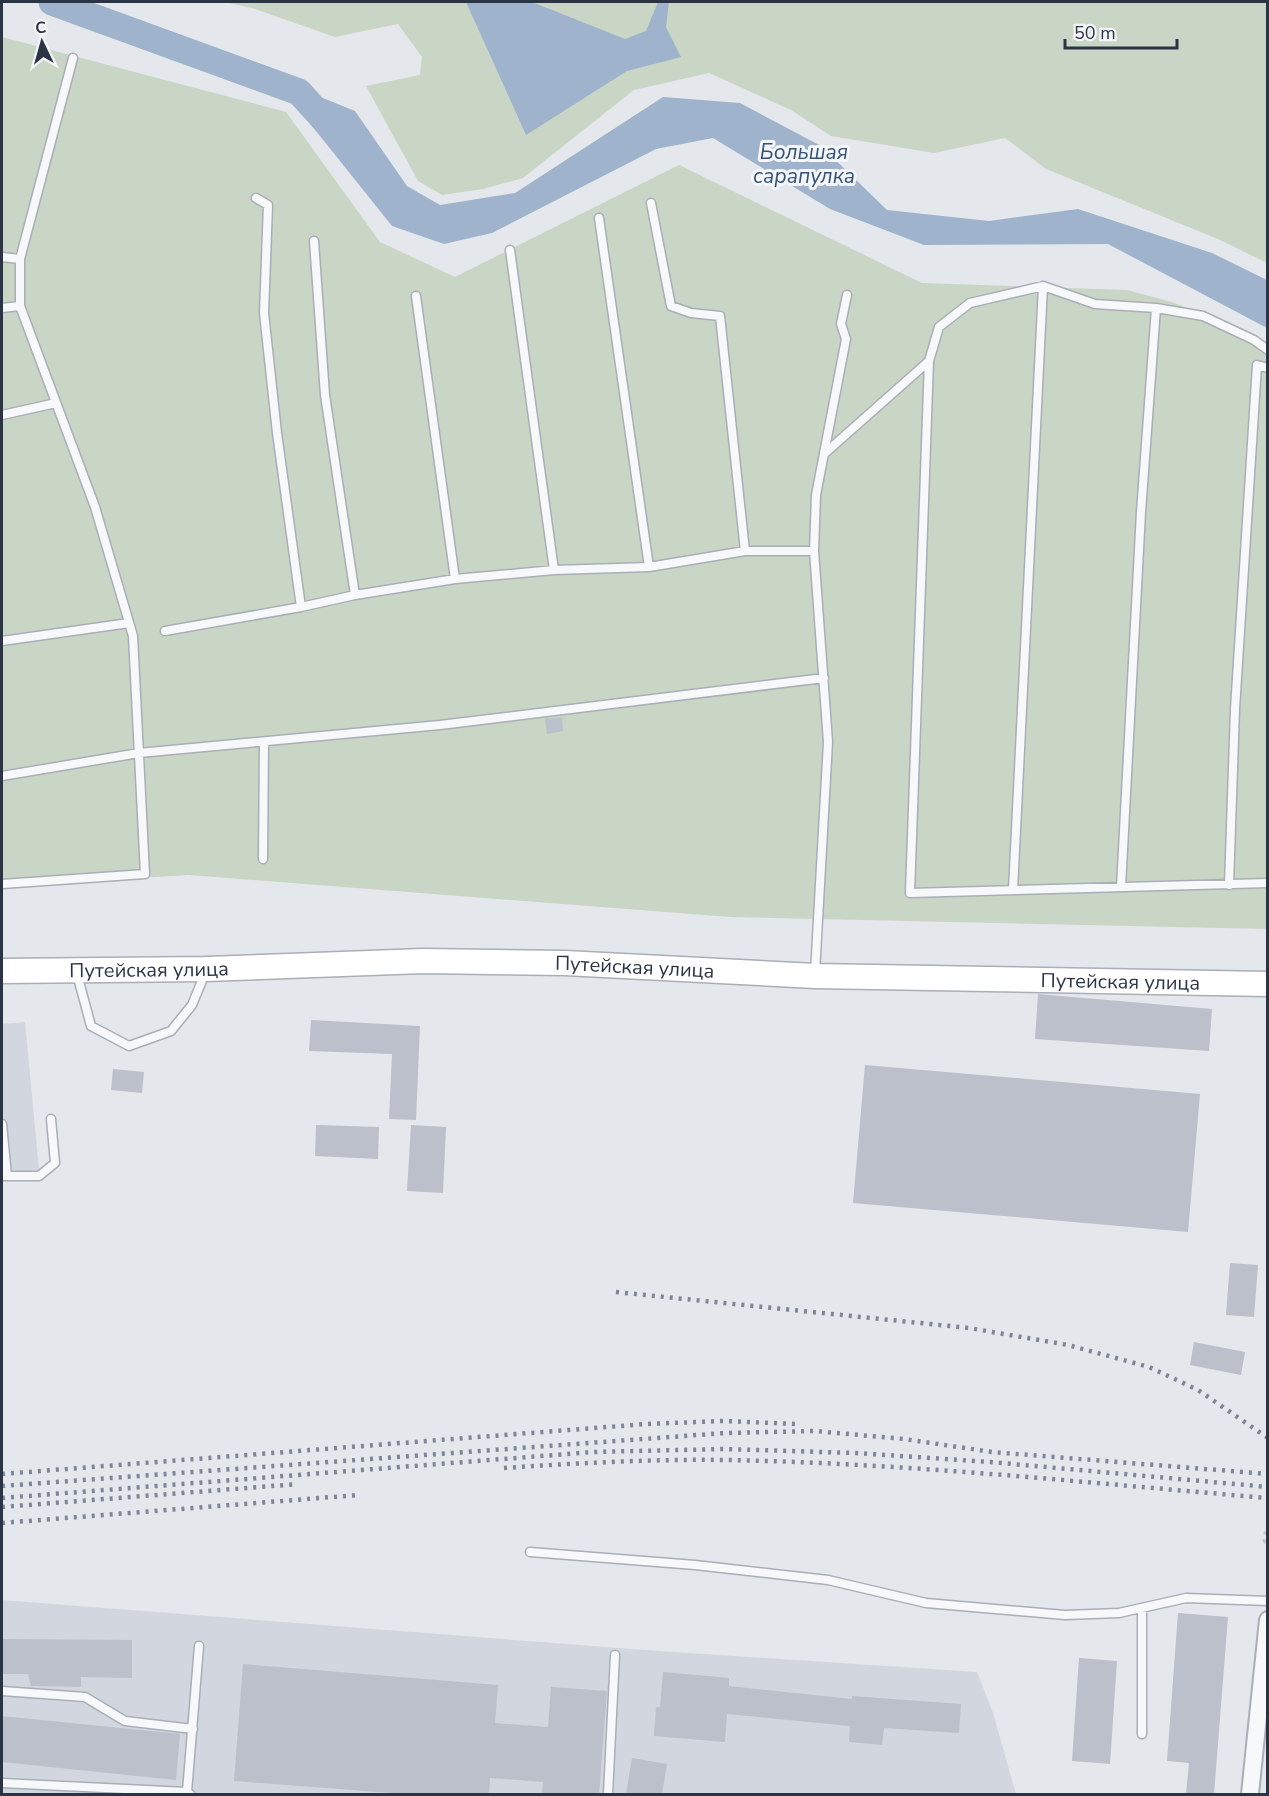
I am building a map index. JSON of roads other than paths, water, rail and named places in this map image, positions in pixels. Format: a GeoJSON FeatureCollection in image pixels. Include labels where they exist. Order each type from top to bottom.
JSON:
{"type":"FeatureCollection","features":[{"type":"Feature","properties":{"kind":"main road","name":"Путейская улица"},"geometry":{"type":"LineString","coordinates":[[2,971],[206,969],[459,962],[565,963],[815,976],[1268,984]]}},
{"type":"Feature","properties":{"kind":"street"},"geometry":{"type":"LineString","coordinates":[[1250,1794],[1268,1620]]}},
{"type":"Feature","properties":{"kind":"lane"},"geometry":{"type":"LineString","coordinates":[[2,884],[145,874],[133,636],[95,507],[20,306],[20,260],[73,58]]}},
{"type":"Feature","properties":{"kind":"lane"},"geometry":{"type":"LineString","coordinates":[[256,198],[268,205],[264,313],[277,433],[301,607]]}},
{"type":"Feature","properties":{"kind":"lane"},"geometry":{"type":"LineString","coordinates":[[651,203],[671,306],[691,313],[720,316],[745,551]]}},
{"type":"Feature","properties":{"kind":"lane"},"geometry":{"type":"LineString","coordinates":[[599,218],[649,567]]}},
{"type":"Feature","properties":{"kind":"lane"},"geometry":{"type":"LineString","coordinates":[[314,241],[325,395],[355,595]]}},
{"type":"Feature","properties":{"kind":"lane"},"geometry":{"type":"LineString","coordinates":[[510,250],[554,570]]}},
{"type":"Feature","properties":{"kind":"lane"},"geometry":{"type":"LineString","coordinates":[[2,257],[20,260]]}},
{"type":"Feature","properties":{"kind":"lane"},"geometry":{"type":"LineString","coordinates":[[1013,890],[1043,286]]}},
{"type":"Feature","properties":{"kind":"lane"},"geometry":{"type":"LineString","coordinates":[[1268,350],[1254,340],[1203,316],[1156,308],[1095,304],[1043,286],[970,303],[939,327],[929,361],[910,893],[1268,883]]}},
{"type":"Feature","properties":{"kind":"lane"},"geometry":{"type":"LineString","coordinates":[[815,976],[828,742],[814,551],[816,495],[846,339],[841,324],[847,295]]}},
{"type":"Feature","properties":{"kind":"lane"},"geometry":{"type":"LineString","coordinates":[[416,296],[455,579]]}},
{"type":"Feature","properties":{"kind":"lane"},"geometry":{"type":"LineString","coordinates":[[2,308],[20,306]]}},
{"type":"Feature","properties":{"kind":"lane"},"geometry":{"type":"LineString","coordinates":[[1121,887],[1141,512],[1156,308]]}},
{"type":"Feature","properties":{"kind":"lane"},"geometry":{"type":"LineString","coordinates":[[824,455],[929,361]]}},
{"type":"Feature","properties":{"kind":"lane"},"geometry":{"type":"LineString","coordinates":[[1229,885],[1235,710],[1257,365],[1268,368]]}},
{"type":"Feature","properties":{"kind":"lane"},"geometry":{"type":"LineString","coordinates":[[2,415],[56,403]]}},
{"type":"Feature","properties":{"kind":"lane"},"geometry":{"type":"LineString","coordinates":[[165,631],[355,595],[455,579],[554,570],[649,567],[745,551],[814,551]]}},
{"type":"Feature","properties":{"kind":"lane"},"geometry":{"type":"LineString","coordinates":[[2,641],[129,623]]}},
{"type":"Feature","properties":{"kind":"lane"},"geometry":{"type":"LineString","coordinates":[[2,776],[139,753],[440,725],[824,678]]}},
{"type":"Feature","properties":{"kind":"lane"},"geometry":{"type":"LineString","coordinates":[[263,859],[264,742]]}},
{"type":"Feature","properties":{"kind":"lane"},"geometry":{"type":"LineString","coordinates":[[76,970],[91,1026],[129,1046],[171,1031],[192,1005],[206,969]]}},
{"type":"Feature","properties":{"kind":"lane"},"geometry":{"type":"LineString","coordinates":[[2,1124],[4,1176],[39,1176],[55,1163],[51,1119]]}},
{"type":"Feature","properties":{"kind":"lane"},"geometry":{"type":"LineString","coordinates":[[530,1552],[695,1565],[828,1580],[927,1603],[1065,1615],[1119,1613],[1186,1598],[1268,1601]]}},
{"type":"Feature","properties":{"kind":"lane"},"geometry":{"type":"LineString","coordinates":[[1142,1608],[1142,1734]]}},
{"type":"Feature","properties":{"kind":"lane"},"geometry":{"type":"LineString","coordinates":[[2,1783],[189,1793],[200,1646]]}},
{"type":"Feature","properties":{"kind":"lane"},"geometry":{"type":"LineString","coordinates":[[608,1794],[615,1655]]}},
{"type":"Feature","properties":{"kind":"lane"},"geometry":{"type":"LineString","coordinates":[[2,1691],[86,1697],[125,1721],[193,1729]]}},
{"type":"Feature","properties":{"kind":"water"},"geometry":{"type":"Polygon","coordinates":[[[466,2],[532,2],[625,39],[646,31],[658,2],[669,2],[666,27],[681,57],[627,71],[526,135],[466,2]]]}},
{"type":"Feature","properties":{"kind":"water","name":"Большая сарапулка"},"geometry":{"type":"Polygon","coordinates":[[[313,94],[355,111],[407,186],[440,205],[515,193],[663,97],[740,103],[821,146],[887,210],[989,221],[1078,209],[1212,253],[1267,280],[1267,328],[1108,244],[924,245],[830,209],[713,138],[656,149],[492,233],[444,244],[392,226],[296,106],[313,94]]]}},
{"type":"Feature","properties":{"kind":"waterway","name":"Большая сарапулка"},"geometry":{"type":"LineString","coordinates":[[52,2],[299,92],[329,125]]}},
{"type":"Feature","properties":{"kind":"railway"},"geometry":{"type":"LineString","coordinates":[[616,1292],[969,1328],[1068,1345],[1149,1367],[1198,1390],[1268,1438]]}},
{"type":"Feature","properties":{"kind":"railway"},"geometry":{"type":"LineString","coordinates":[[2,1474],[646,1424],[723,1421],[798,1424]]}},
{"type":"Feature","properties":{"kind":"railway"},"geometry":{"type":"LineString","coordinates":[[2,1486],[725,1433],[815,1431],[904,1439],[992,1452],[1268,1474]]}},
{"type":"Feature","properties":{"kind":"railway"},"geometry":{"type":"LineString","coordinates":[[2,1498],[593,1452],[724,1449],[856,1453],[990,1462],[1268,1487]]}},
{"type":"Feature","properties":{"kind":"railway"},"geometry":{"type":"LineString","coordinates":[[504,1468],[670,1460],[794,1462],[997,1475],[1268,1498]]}},
{"type":"Feature","properties":{"kind":"railway"},"geometry":{"type":"LineString","coordinates":[[2,1507],[298,1484]]}},
{"type":"Feature","properties":{"kind":"railway"},"geometry":{"type":"LineString","coordinates":[[2,1523],[358,1495]]}}]}
